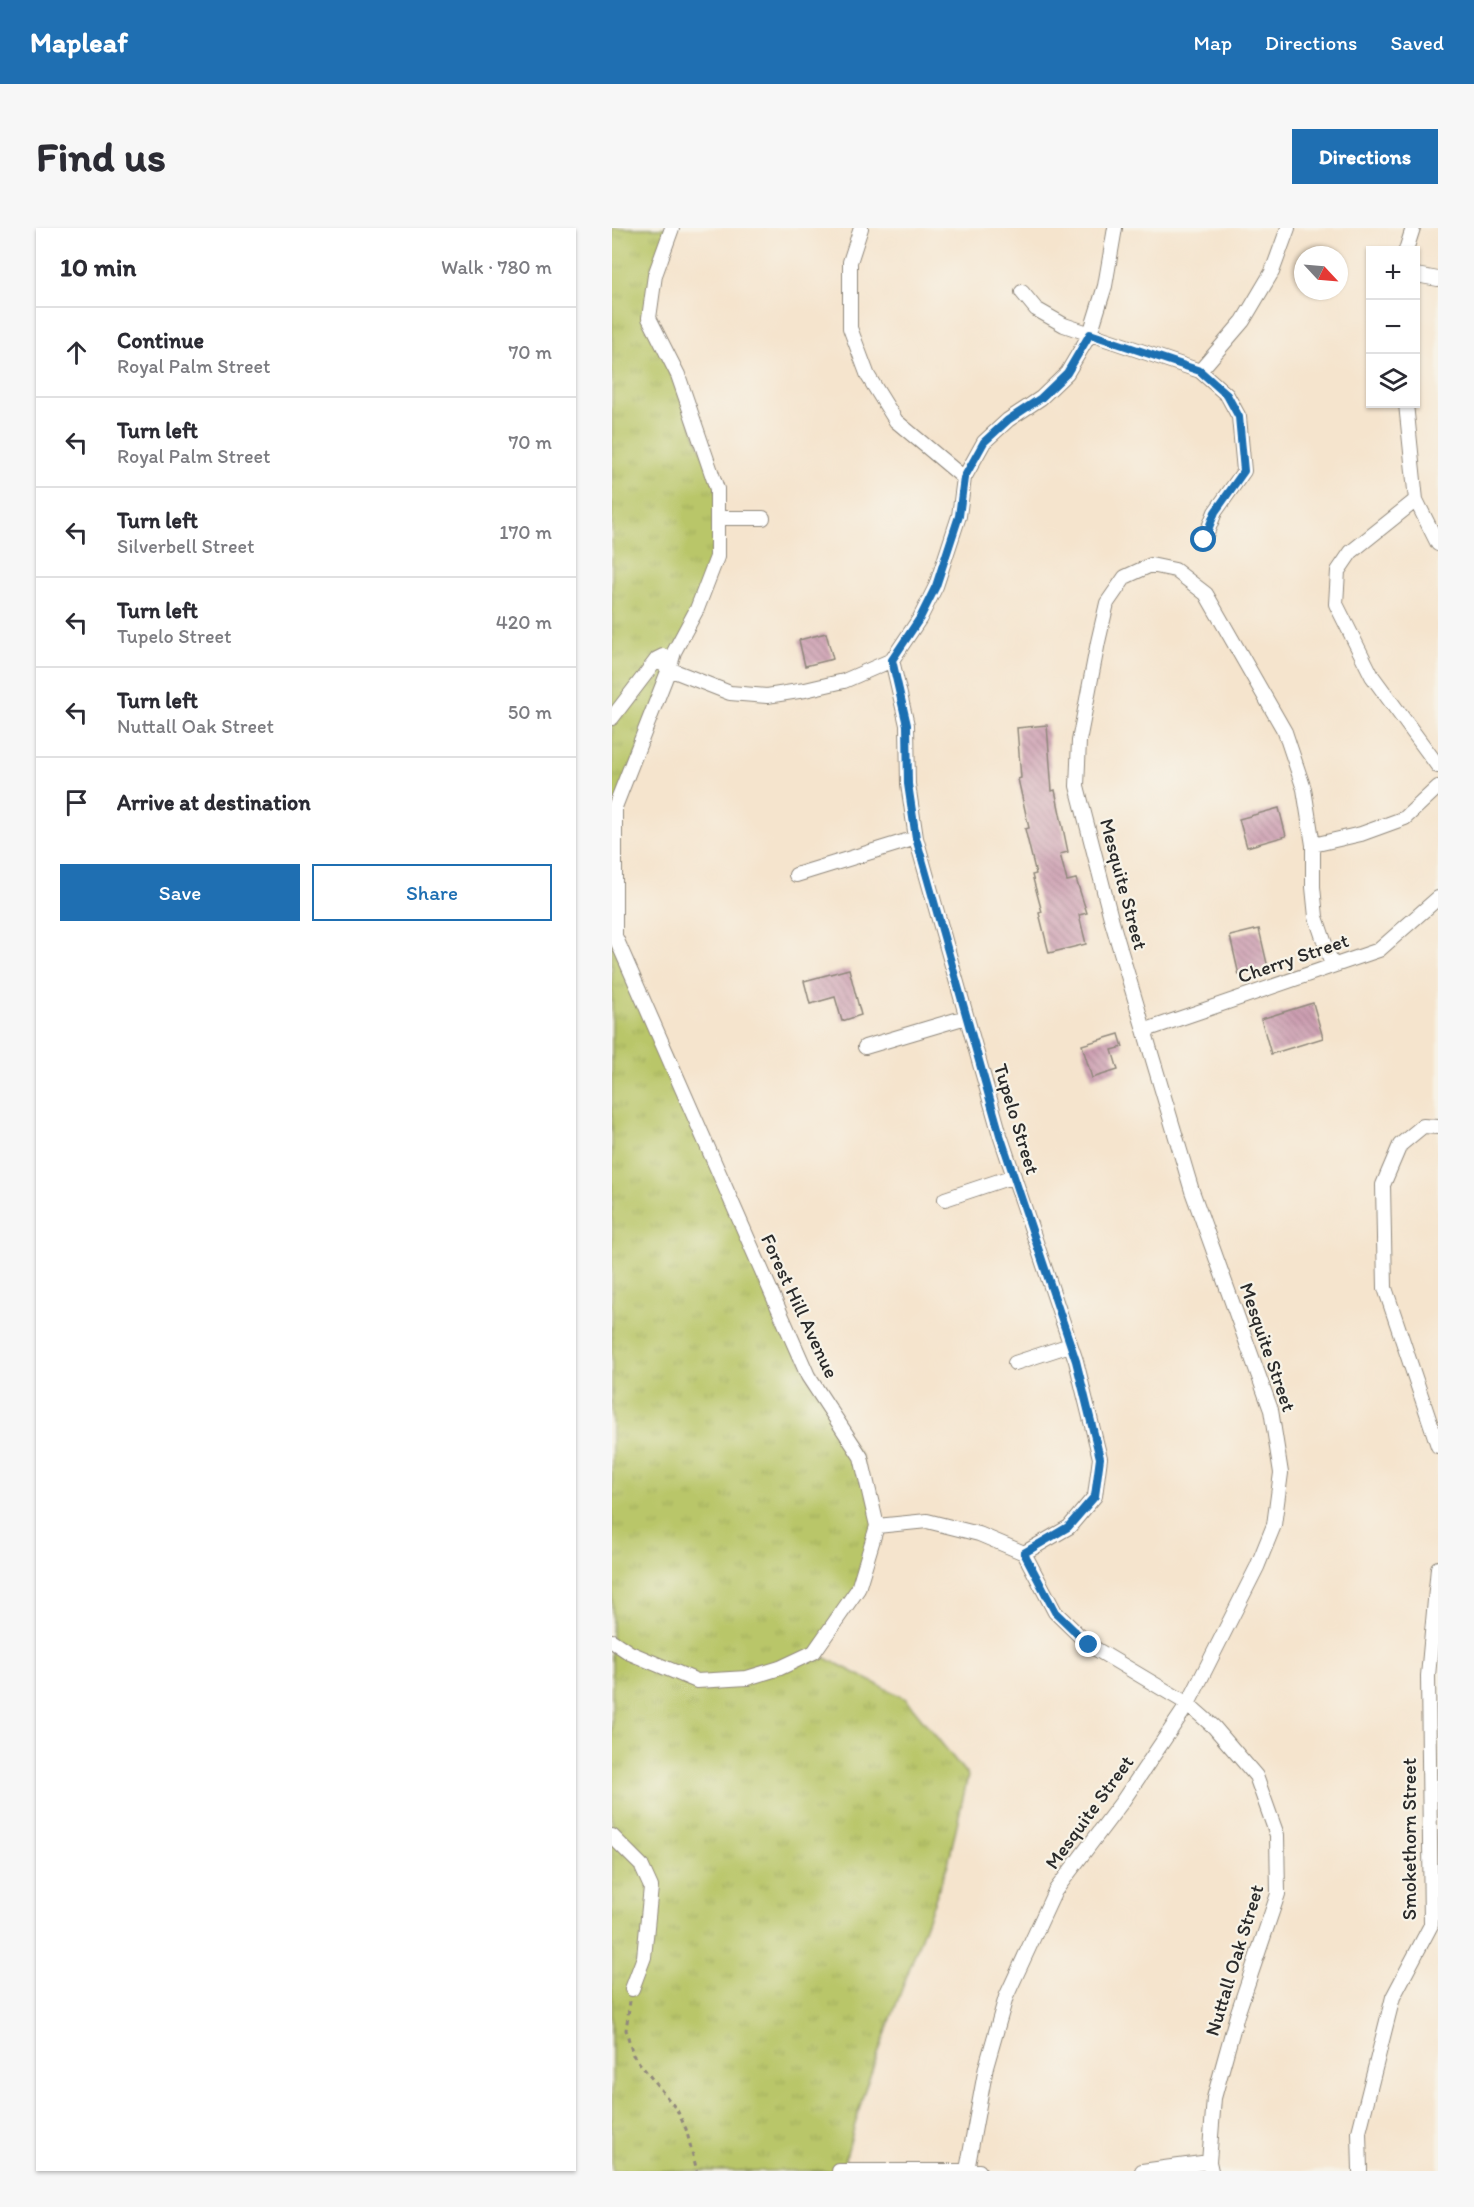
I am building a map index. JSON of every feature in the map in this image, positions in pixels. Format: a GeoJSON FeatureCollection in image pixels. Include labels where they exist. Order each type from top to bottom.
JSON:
{"type":"FeatureCollection","features":[{"type":"Feature","properties":{"kind":"street","name":"Forest Hill Avenue"},"geometry":{"type":"LineString","coordinates":[[612,1641],[630,1653],[697,1681],[747,1678],[780,1668],[814,1652],[858,1589],[877,1526],[861,1457],[808,1376],[614,932],[615,807],[674,652],[697,609],[717,557],[717,489],[678,375],[649,318],[654,275],[672,228]]}},
{"type":"Feature","properties":{"kind":"street"},"geometry":{"type":"LineString","coordinates":[[861,228],[850,262],[850,328],[868,376],[896,421],[964,478]]}},
{"type":"Feature","properties":{"kind":"street"},"geometry":{"type":"LineString","coordinates":[[657,659],[669,669],[730,693],[767,696],[844,681],[892,660],[920,618],[936,586],[959,516],[964,478],[984,442],[1008,420],[1041,398],[1067,373],[1090,334],[1105,286],[1115,228]]}},
{"type":"Feature","properties":{"kind":"street"},"geometry":{"type":"LineString","coordinates":[[1200,371],[1243,321],[1272,272],[1288,228]]}},
{"type":"Feature","properties":{"kind":"street"},"geometry":{"type":"LineString","coordinates":[[1407,246],[1413,228]]}},
{"type":"Feature","properties":{"kind":"street"},"geometry":{"type":"LineString","coordinates":[[1420,276],[1438,279]]}},
{"type":"Feature","properties":{"kind":"street"},"geometry":{"type":"LineString","coordinates":[[1022,292],[1036,309],[1064,325],[1200,371],[1227,395],[1239,417],[1244,471],[1215,512],[1204,540]]}},
{"type":"Feature","properties":{"kind":"street"},"geometry":{"type":"LineString","coordinates":[[1406,408],[1416,500],[1438,544]]}},
{"type":"Feature","properties":{"kind":"street"},"geometry":{"type":"LineString","coordinates":[[1416,500],[1351,552],[1338,571],[1336,604],[1372,676],[1438,766]]}},
{"type":"Feature","properties":{"kind":"street"},"geometry":{"type":"LineString","coordinates":[[717,518],[763,518]]}},
{"type":"Feature","properties":{"kind":"street","name":"Mesquite Street"},"geometry":{"type":"LineString","coordinates":[[973,2170],[986,2067],[1006,1997],[1055,1891],[1122,1802],[1188,1704],[1257,1567],[1274,1525],[1281,1473],[1271,1410],[1192,1191],[1146,1029],[1112,922],[1077,786],[1079,741],[1107,603],[1125,577],[1150,565],[1175,570],[1206,594],[1285,732],[1304,789],[1313,845]]}},
{"type":"Feature","properties":{"kind":"street"},"geometry":{"type":"LineString","coordinates":[[612,718],[657,659],[674,652]]}},
{"type":"Feature","properties":{"kind":"street","name":"Tupelo Street"},"geometry":{"type":"LineString","coordinates":[[892,660],[907,725],[908,784],[916,838],[966,1017],[1014,1176],[1070,1345],[1100,1458],[1095,1496],[1068,1527],[1024,1553]]}},
{"type":"Feature","properties":{"kind":"street"},"geometry":{"type":"LineString","coordinates":[[1332,965],[1316,917],[1313,845],[1361,834],[1406,818],[1438,787]]}},
{"type":"Feature","properties":{"kind":"street"},"geometry":{"type":"LineString","coordinates":[[796,875],[916,838]]}},
{"type":"Feature","properties":{"kind":"street","name":"Cherry Street"},"geometry":{"type":"LineString","coordinates":[[1146,1029],[1379,950],[1438,898]]}},
{"type":"Feature","properties":{"kind":"street"},"geometry":{"type":"LineString","coordinates":[[865,1047],[966,1017]]}},
{"type":"Feature","properties":{"kind":"street"},"geometry":{"type":"LineString","coordinates":[[1438,1127],[1423,1126],[1400,1145],[1383,1185],[1385,1288],[1438,1446]]}},
{"type":"Feature","properties":{"kind":"street"},"geometry":{"type":"LineString","coordinates":[[945,1199],[1014,1176]]}},
{"type":"Feature","properties":{"kind":"street"},"geometry":{"type":"LineString","coordinates":[[1015,1363],[1070,1345]]}},
{"type":"Feature","properties":{"kind":"street"},"geometry":{"type":"LineString","coordinates":[[877,1526],[927,1521],[979,1534],[1024,1553]]}},
{"type":"Feature","properties":{"kind":"street","name":"Nuttall Oak Street"},"geometry":{"type":"LineString","coordinates":[[1024,1553],[1055,1612],[1089,1645],[1188,1704],[1214,1727],[1256,1776],[1277,1835],[1278,1894],[1238,2015],[1214,2098],[1210,2167]]}},
{"type":"Feature","properties":{"kind":"street","name":"Smokethorn Street"},"geometry":{"type":"LineString","coordinates":[[1360,2171],[1359,2132],[1393,1997],[1431,1925],[1428,1676],[1438,1568]]}},
{"type":"Feature","properties":{"kind":"street"},"geometry":{"type":"LineString","coordinates":[[612,1836],[641,1865],[651,1887],[644,1957],[632,1989]]}},
{"type":"Feature","properties":{"kind":"street"},"geometry":{"type":"LineString","coordinates":[[1142,2171],[1210,2167]]}},
{"type":"Feature","properties":{"kind":"street"},"geometry":{"type":"LineString","coordinates":[[840,2171],[973,2170]]}},
{"type":"Feature","properties":{"kind":"path"},"geometry":{"type":"LineString","coordinates":[[632,1989],[626,2030],[633,2055],[677,2110],[686,2129],[698,2171]]}},
{"type":"Feature","properties":{"kind":"green space"},"geometry":{"type":"Polygon","coordinates":[[[612,228],[672,228],[649,318],[717,489],[717,557],[615,807],[615,935],[808,1376],[861,1457],[877,1526],[858,1589],[814,1652],[906,1699],[968,1776],[948,1864],[864,2092],[842,2171],[612,2171],[612,228]]]}},
{"type":"Feature","properties":{"kind":"building"},"geometry":{"type":"Polygon","coordinates":[[[826,633],[833,659],[805,666],[799,640],[826,633]]]}},
{"type":"Feature","properties":{"kind":"building"},"geometry":{"type":"Polygon","coordinates":[[[1047,725],[1052,791],[1055,790],[1068,852],[1060,854],[1067,881],[1076,879],[1087,913],[1079,915],[1086,944],[1049,953],[1039,913],[1042,912],[1032,875],[1036,874],[1025,829],[1029,828],[1018,779],[1021,778],[1017,728],[1047,725]]]}},
{"type":"Feature","properties":{"kind":"building"},"geometry":{"type":"Polygon","coordinates":[[[1279,808],[1286,836],[1247,847],[1239,819],[1279,808]]]}},
{"type":"Feature","properties":{"kind":"building"},"geometry":{"type":"Polygon","coordinates":[[[1259,929],[1268,968],[1239,975],[1230,936],[1259,929]]]}},
{"type":"Feature","properties":{"kind":"building"},"geometry":{"type":"Polygon","coordinates":[[[849,969],[861,1015],[842,1021],[835,997],[810,1004],[804,981],[849,969]]]}},
{"type":"Feature","properties":{"kind":"building"},"geometry":{"type":"Polygon","coordinates":[[[1313,1003],[1323,1038],[1271,1054],[1261,1019],[1313,1003]]]}},
{"type":"Feature","properties":{"kind":"building"},"geometry":{"type":"Polygon","coordinates":[[[1119,1034],[1123,1047],[1112,1050],[1118,1070],[1092,1078],[1082,1045],[1119,1034]]]}},
{"type":"Feature","properties":{"kind":"route"},"geometry":{"type":"LineString","coordinates":[[1089,1645],[1055,1612],[1024,1553],[1068,1527],[1095,1496],[1100,1458],[1076,1361],[1000,1135],[916,838],[908,784],[907,725],[892,660],[920,618],[936,586],[959,516],[964,478],[984,442],[1008,420],[1041,398],[1067,373],[1090,334],[1200,371],[1227,395],[1239,417],[1244,471],[1215,512],[1204,540]]}}]}
